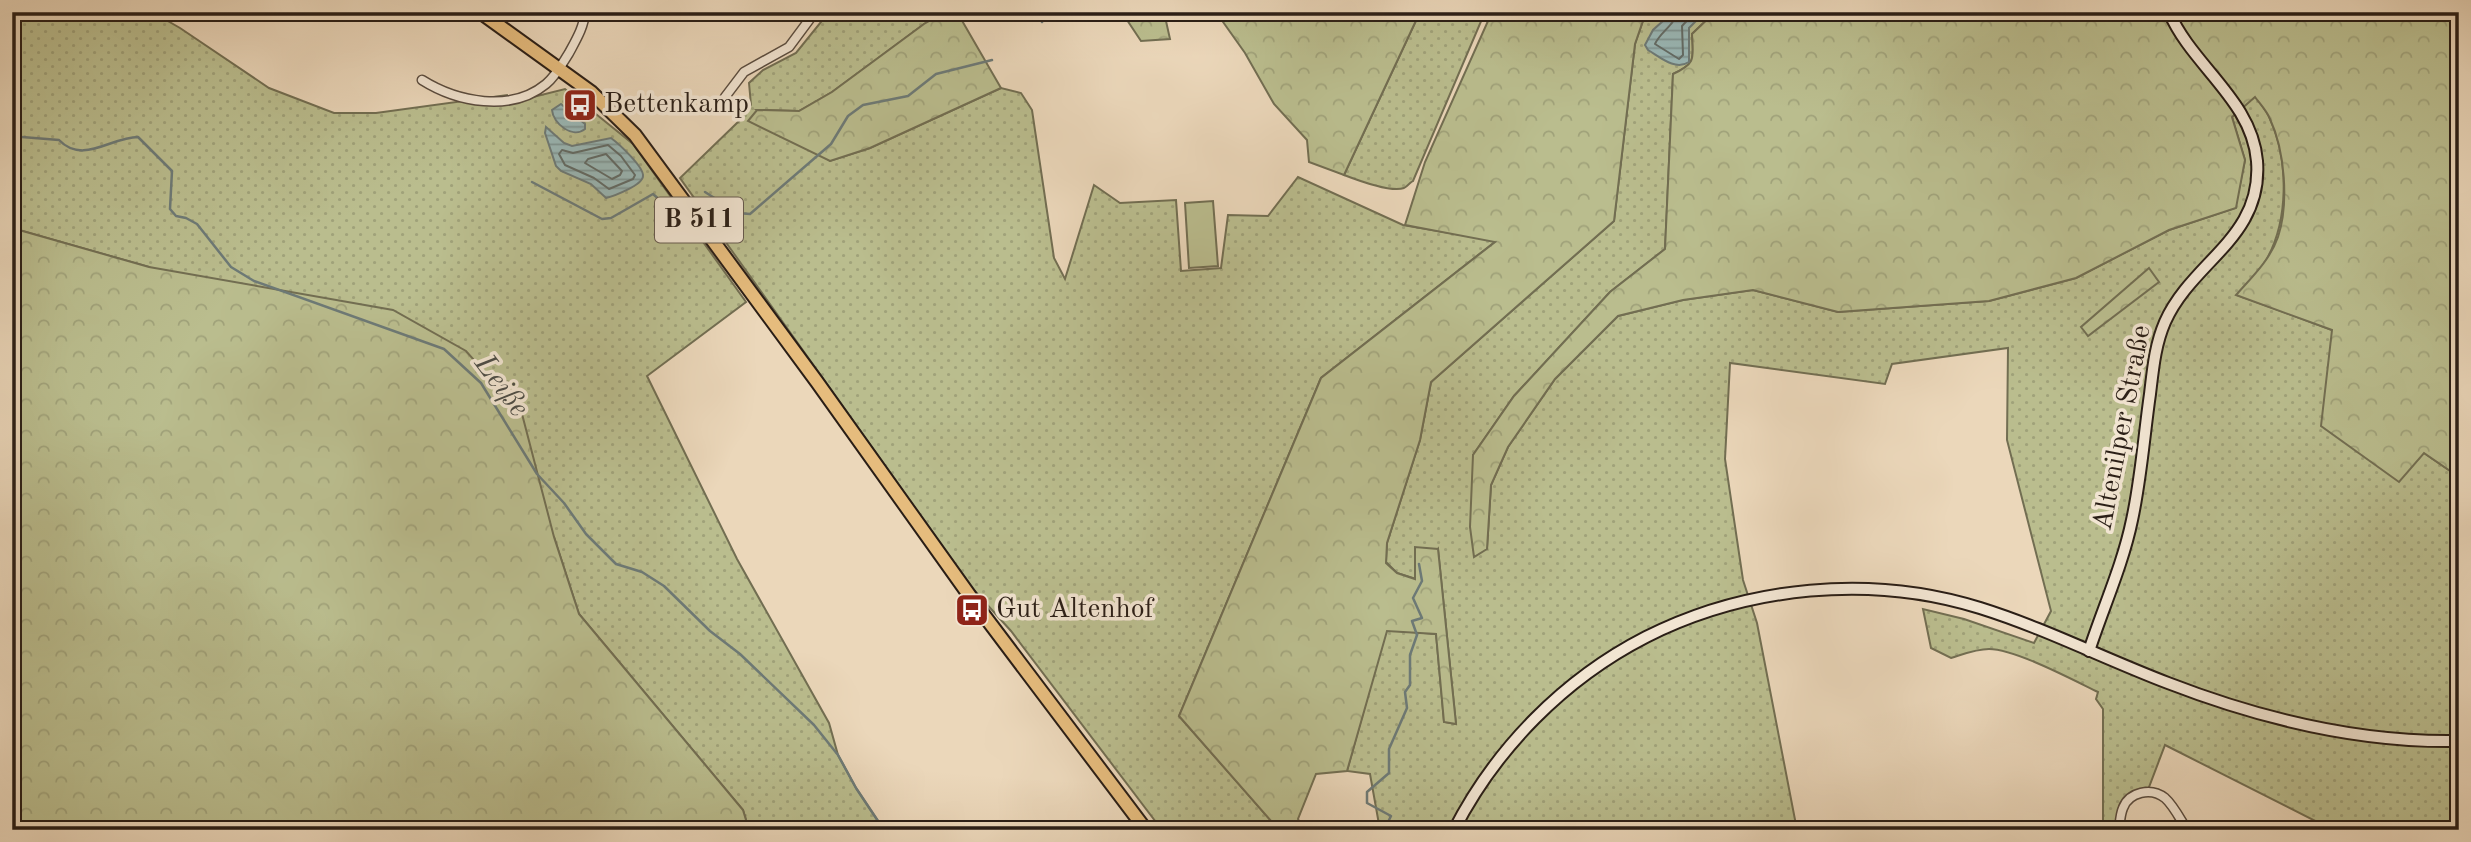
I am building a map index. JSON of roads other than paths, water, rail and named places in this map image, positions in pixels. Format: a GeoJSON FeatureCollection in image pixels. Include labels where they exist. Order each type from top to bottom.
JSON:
{"type":"FeatureCollection","features":[{"type":"Feature","properties":{"kind":"main road","name":"B 511"},"geometry":{"type":"LineString","coordinates":[[480,12],[617,115],[655,160],[984,615],[1146,830]]}},
{"type":"Feature","properties":{"kind":"main road","name":"Altenilper Straße"},"geometry":{"type":"LineString","coordinates":[[2088,651],[2132,521],[2160,333],[2185,290],[2234,238],[2245,221],[2252,203],[2256,178],[2253,145],[2241,113],[2186,44],[2169,12]]}},
{"type":"Feature","properties":{"kind":"main road"},"geometry":{"type":"LineString","coordinates":[[1454,830],[1496,762],[1532,721],[1578,681],[1628,647],[1692,615],[1752,599],[1822,590],[1880,590],[1976,607],[2169,684],[2301,725],[2350,734],[2459,741]]}},
{"type":"Feature","properties":{"kind":"street"},"geometry":{"type":"LineString","coordinates":[[422,80],[454,95],[496,102],[538,90],[559,69],[582,27],[585,12]]}},
{"type":"Feature","properties":{"kind":"street"},"geometry":{"type":"LineString","coordinates":[[726,97],[744,72],[789,47],[816,12]]}},
{"type":"Feature","properties":{"kind":"street"},"geometry":{"type":"LineString","coordinates":[[2119,830],[2125,804],[2143,792],[2163,797],[2187,830]]}},
{"type":"Feature","properties":{"kind":"water"},"geometry":{"type":"Polygon","coordinates":[[[1673,12],[1705,12],[1689,28],[1689,62],[1678,65],[1648,50],[1645,45],[1653,30],[1673,12]]]}},
{"type":"Feature","properties":{"kind":"water"},"geometry":{"type":"Polygon","coordinates":[[[561,104],[585,124],[585,129],[575,132],[560,125],[552,110],[561,104]]]}},
{"type":"Feature","properties":{"kind":"water"},"geometry":{"type":"Polygon","coordinates":[[[546,127],[564,143],[572,146],[611,138],[640,167],[642,179],[628,190],[606,198],[591,184],[561,171],[556,166],[545,133],[546,127]]]}},
{"type":"Feature","properties":{"kind":"waterway"},"geometry":{"type":"LineString","coordinates":[[1042,22],[1050,12]]}},
{"type":"Feature","properties":{"kind":"waterway"},"geometry":{"type":"LineString","coordinates":[[705,192],[738,213],[750,214],[831,144],[848,116],[863,105],[908,96],[936,74],[992,60]]}},
{"type":"Feature","properties":{"kind":"waterway","name":"Leiße"},"geometry":{"type":"LineString","coordinates":[[12,131],[22,137],[59,140],[78,150],[138,137],[172,171],[170,209],[176,216],[197,224],[231,267],[254,281],[444,349],[481,383],[537,474],[564,503],[586,534],[616,564],[642,572],[664,586],[814,725],[838,755],[884,830]]}},
{"type":"Feature","properties":{"kind":"waterway"},"geometry":{"type":"LineString","coordinates":[[532,182],[602,219],[611,218],[653,194],[669,208]]}},
{"type":"Feature","properties":{"kind":"waterway"},"geometry":{"type":"LineString","coordinates":[[1384,830],[1391,816],[1367,803],[1367,792],[1389,773],[1389,749],[1407,708],[1405,692],[1410,685],[1410,655],[1417,635],[1412,621],[1422,618],[1413,598],[1422,581],[1419,564]]}},
{"type":"Feature","properties":{"kind":"place","name":"Bettenkamp"},"geometry":{"type":"Point","coordinates":[580,105]}},
{"type":"Feature","properties":{"kind":"place","name":"Gut Altenhof"},"geometry":{"type":"Point","coordinates":[972,610]}}]}
